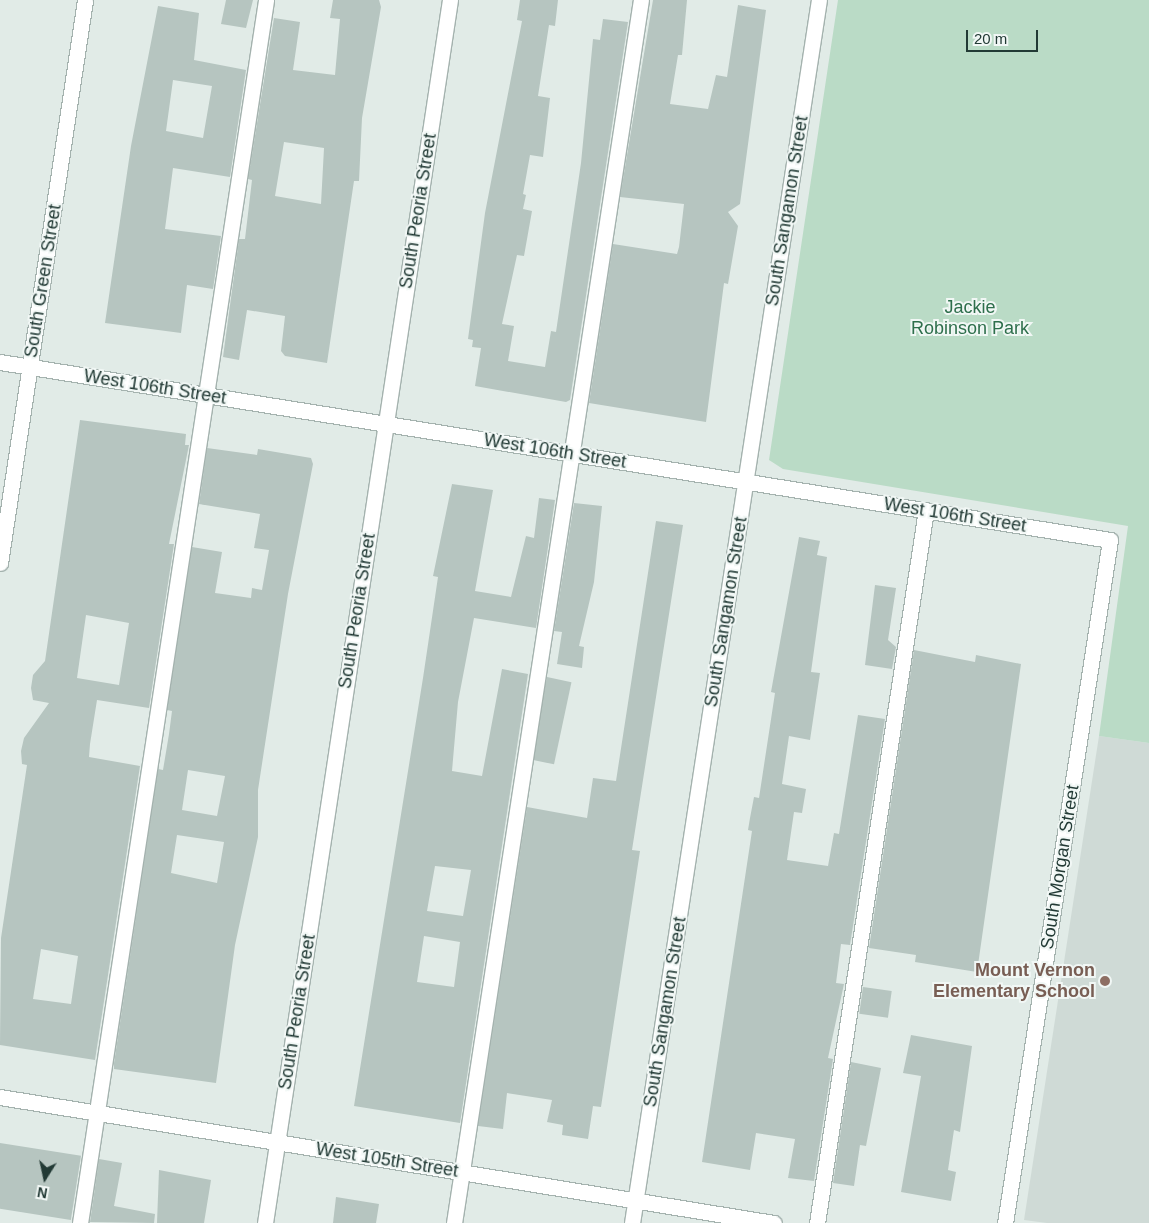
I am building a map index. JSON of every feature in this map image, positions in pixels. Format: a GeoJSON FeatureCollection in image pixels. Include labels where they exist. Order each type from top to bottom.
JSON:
{"type":"FeatureCollection","features":[{"type":"Feature","properties":{"kind":"street","name":"South Green Street"},"geometry":{"type":"LineString","coordinates":[[0,563],[85,0]]}},
{"type":"Feature","properties":{"kind":"street"},"geometry":{"type":"LineString","coordinates":[[80,1223],[266,0]]}},
{"type":"Feature","properties":{"kind":"street","name":"South Peoria Street"},"geometry":{"type":"LineString","coordinates":[[265,1223],[450,0]]}},
{"type":"Feature","properties":{"kind":"street"},"geometry":{"type":"LineString","coordinates":[[454,1223],[641,0]]}},
{"type":"Feature","properties":{"kind":"street","name":"South Sangamon Street"},"geometry":{"type":"LineString","coordinates":[[632,1223],[819,0]]}},
{"type":"Feature","properties":{"kind":"street","name":"West 106th Street"},"geometry":{"type":"LineString","coordinates":[[0,362],[1110,540]]}},
{"type":"Feature","properties":{"kind":"street"},"geometry":{"type":"LineString","coordinates":[[817,1223],[926,510]]}},
{"type":"Feature","properties":{"kind":"street","name":"South Morgan Street"},"geometry":{"type":"LineString","coordinates":[[1005,1223],[1110,540]]}},
{"type":"Feature","properties":{"kind":"street","name":"West 105th Street"},"geometry":{"type":"LineString","coordinates":[[0,1097],[774,1223]]}},
{"type":"Feature","properties":{"kind":"shaded area","name":"Mount Vernon Elementary School"},"geometry":{"type":"Polygon","coordinates":[[[1099,736],[1149,743],[1149,1223],[1047,1223],[1024,1220],[1099,736]]]}},
{"type":"Feature","properties":{"kind":"green space","name":"Jackie Robinson Park"},"geometry":{"type":"Polygon","coordinates":[[[838,0],[1149,0],[1149,743],[1099,736],[1128,526],[783,469],[769,460],[838,0]]]}},
{"type":"Feature","properties":{"kind":"building"},"geometry":{"type":"Polygon","coordinates":[[[226,0],[253,0],[246,28],[221,24],[226,0]]]}},
{"type":"Feature","properties":{"kind":"building"},"geometry":{"type":"Polygon","coordinates":[[[333,0],[379,0],[381,7],[362,118],[359,181],[354,181],[327,363],[285,356],[281,351],[285,316],[247,310],[239,360],[223,357],[239,239],[245,239],[252,180],[248,179],[274,18],[300,22],[293,70],[335,75],[340,19],[330,18],[333,0]],[[284,142],[275,196],[321,204],[324,148],[284,142]]]}},
{"type":"Feature","properties":{"kind":"building"},"geometry":{"type":"Polygon","coordinates":[[[520,0],[558,0],[555,26],[549,25],[538,96],[550,98],[543,157],[530,155],[523,194],[526,195],[523,209],[532,211],[524,256],[517,255],[502,324],[514,326],[508,361],[545,367],[551,331],[556,332],[581,163],[593,39],[600,40],[603,19],[628,22],[570,400],[566,402],[475,386],[481,348],[472,347],[473,340],[468,339],[485,213],[522,21],[517,20],[520,0]]]}},
{"type":"Feature","properties":{"kind":"building"},"geometry":{"type":"Polygon","coordinates":[[[653,0],[687,0],[682,55],[678,55],[670,104],[708,109],[716,75],[727,77],[738,5],[766,10],[740,204],[728,212],[738,226],[728,284],[724,283],[706,422],[589,403],[613,244],[677,254],[679,247],[684,204],[620,197],[653,0]]]}},
{"type":"Feature","properties":{"kind":"building"},"geometry":{"type":"Polygon","coordinates":[[[158,6],[199,13],[194,60],[246,70],[230,177],[173,168],[165,229],[221,236],[213,289],[187,285],[181,333],[105,323],[131,146],[158,6]],[[173,80],[166,131],[203,138],[212,86],[173,80]]]}},
{"type":"Feature","properties":{"kind":"building"},"geometry":{"type":"Polygon","coordinates":[[[80,420],[186,434],[185,445],[189,445],[169,544],[174,544],[149,708],[97,700],[90,744],[89,757],[140,766],[95,1060],[0,1045],[1,938],[27,765],[22,764],[21,751],[24,738],[49,703],[33,700],[31,688],[33,675],[45,661],[80,420]],[[86,615],[77,678],[119,685],[129,623],[86,615]],[[41,949],[33,999],[71,1004],[78,956],[41,949]]]}},
{"type":"Feature","properties":{"kind":"building"},"geometry":{"type":"Polygon","coordinates":[[[207,448],[257,455],[258,449],[311,458],[313,464],[288,594],[258,790],[258,837],[235,945],[216,1083],[114,1069],[158,769],[163,770],[169,734],[172,711],[167,710],[192,547],[222,552],[215,593],[251,598],[252,588],[262,590],[269,550],[254,548],[260,514],[199,504],[207,448]],[[188,770],[182,810],[217,816],[225,776],[188,770]],[[177,835],[171,873],[217,883],[224,842],[177,835]]]}},
{"type":"Feature","properties":{"kind":"building"},"geometry":{"type":"Polygon","coordinates":[[[452,484],[493,490],[475,591],[511,597],[526,536],[534,538],[539,498],[555,500],[536,628],[474,618],[458,702],[452,771],[482,776],[502,669],[528,674],[460,1123],[354,1106],[423,678],[438,577],[433,576],[452,484]],[[435,866],[427,911],[463,916],[471,870],[435,866]],[[424,936],[417,982],[454,987],[460,942],[424,936]]]}},
{"type":"Feature","properties":{"kind":"building"},"geometry":{"type":"Polygon","coordinates":[[[574,503],[602,506],[594,582],[579,646],[584,647],[582,668],[557,664],[562,632],[554,631],[574,503]]]}},
{"type":"Feature","properties":{"kind":"building"},"geometry":{"type":"Polygon","coordinates":[[[656,521],[683,525],[632,850],[640,851],[601,1107],[593,1106],[588,1139],[562,1135],[563,1125],[547,1122],[552,1100],[507,1093],[503,1129],[478,1126],[527,807],[587,818],[593,778],[616,781],[656,521]]]}},
{"type":"Feature","properties":{"kind":"building"},"geometry":{"type":"Polygon","coordinates":[[[799,537],[820,541],[817,555],[827,557],[811,672],[820,673],[810,740],[789,736],[782,784],[806,789],[802,813],[794,812],[787,860],[828,866],[834,833],[839,834],[858,715],[885,719],[850,945],[841,944],[836,983],[844,984],[828,1058],[833,1059],[814,1181],[788,1178],[795,1139],[756,1133],[750,1170],[702,1162],[752,831],[748,830],[754,797],[759,798],[775,693],[771,692],[799,537]]]}},
{"type":"Feature","properties":{"kind":"building"},"geometry":{"type":"Polygon","coordinates":[[[875,585],[896,588],[888,640],[896,647],[892,669],[865,665],[875,585]]]}},
{"type":"Feature","properties":{"kind":"building"},"geometry":{"type":"Polygon","coordinates":[[[914,650],[975,662],[976,655],[1021,664],[977,972],[915,962],[916,955],[869,948],[914,650]]]}},
{"type":"Feature","properties":{"kind":"building"},"geometry":{"type":"Polygon","coordinates":[[[547,677],[571,682],[554,764],[530,759],[547,677]]]}},
{"type":"Feature","properties":{"kind":"building"},"geometry":{"type":"Polygon","coordinates":[[[863,987],[892,991],[888,1018],[859,1014],[863,987]]]}},
{"type":"Feature","properties":{"kind":"building"},"geometry":{"type":"Polygon","coordinates":[[[911,1035],[972,1046],[960,1132],[954,1130],[948,1170],[956,1172],[951,1201],[901,1192],[921,1076],[903,1073],[911,1035]]]}},
{"type":"Feature","properties":{"kind":"building"},"geometry":{"type":"Polygon","coordinates":[[[851,1062],[881,1068],[866,1146],[860,1145],[854,1186],[833,1183],[851,1062]]]}},
{"type":"Feature","properties":{"kind":"building"},"geometry":{"type":"Polygon","coordinates":[[[0,1143],[81,1156],[71,1220],[0,1209],[0,1143]]]}},
{"type":"Feature","properties":{"kind":"building"},"geometry":{"type":"Polygon","coordinates":[[[99,1159],[122,1163],[114,1206],[155,1214],[154,1223],[90,1222],[99,1159]]]}},
{"type":"Feature","properties":{"kind":"building"},"geometry":{"type":"Polygon","coordinates":[[[159,1170],[211,1180],[204,1223],[157,1223],[159,1170]]]}},
{"type":"Feature","properties":{"kind":"building"},"geometry":{"type":"Polygon","coordinates":[[[336,1197],[379,1204],[376,1223],[333,1223],[336,1197]]]}},
{"type":"Feature","properties":{"kind":"place","name":"Mount Vernon Elementary School"},"geometry":{"type":"Point","coordinates":[1105,981]}}]}
